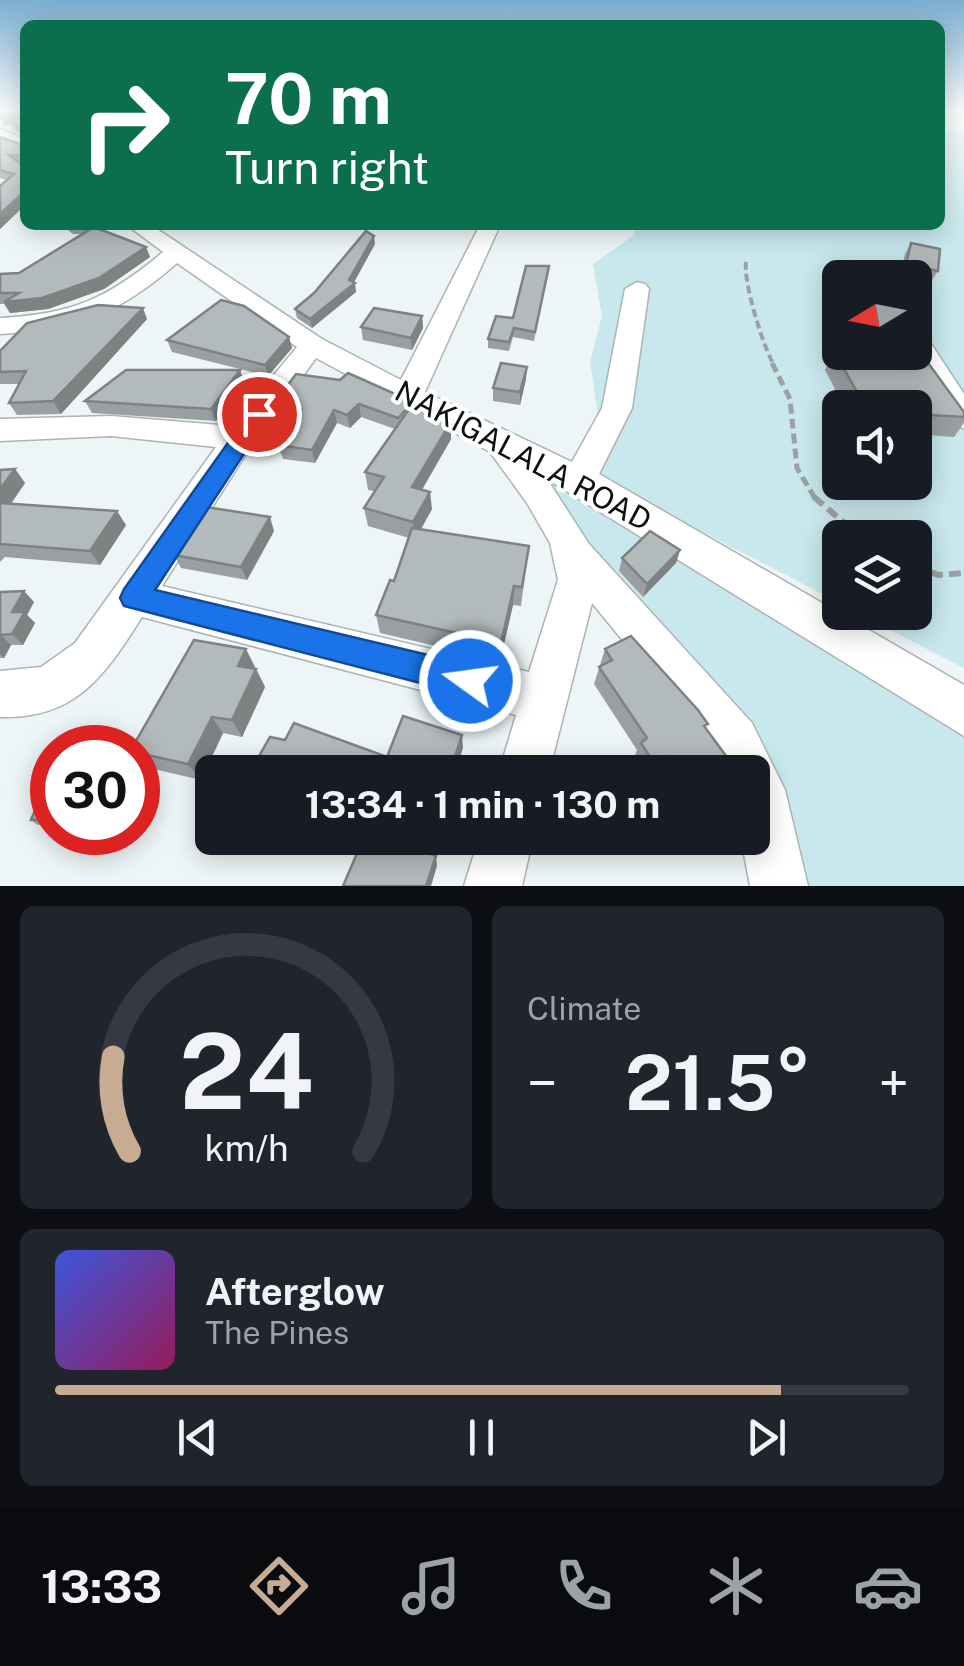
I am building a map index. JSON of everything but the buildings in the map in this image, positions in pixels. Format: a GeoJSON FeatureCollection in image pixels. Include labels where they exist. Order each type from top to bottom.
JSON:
{"type":"FeatureCollection","features":[{"type":"Feature","properties":{"kind":"street","name":"NAKIGALALA ROAD"},"geometry":{"type":"LineString","coordinates":[[144,230],[312,345],[502,444],[579,479],[964,712]]}},
{"type":"Feature","properties":{"kind":"street"},"geometry":{"type":"LineString","coordinates":[[409,394],[488,230]]}},
{"type":"Feature","properties":{"kind":"street"},"geometry":{"type":"LineString","coordinates":[[0,326],[90,315],[126,296],[175,253]]}},
{"type":"Feature","properties":{"kind":"street"},"geometry":{"type":"LineString","coordinates":[[579,479],[617,408],[637,289]]}},
{"type":"Feature","properties":{"kind":"street"},"geometry":{"type":"LineString","coordinates":[[0,694],[40,691],[68,679],[91,658],[241,438],[312,345]]}},
{"type":"Feature","properties":{"kind":"street"},"geometry":{"type":"LineString","coordinates":[[932,366],[964,418]]}},
{"type":"Feature","properties":{"kind":"street"},"geometry":{"type":"LineString","coordinates":[[0,430],[111,426],[241,438]]}},
{"type":"Feature","properties":{"kind":"street"},"geometry":{"type":"LineString","coordinates":[[502,444],[577,556],[736,740],[759,790],[779,886]]}},
{"type":"Feature","properties":{"kind":"street"},"geometry":{"type":"LineString","coordinates":[[529,755],[578,580],[577,556]]}},
{"type":"Feature","properties":{"kind":"street"},"geometry":{"type":"LineString","coordinates":[[134,598],[545,699]]}},
{"type":"Feature","properties":{"kind":"street"},"geometry":{"type":"LineString","coordinates":[[493,886],[501,855]]}},
{"type":"Feature","properties":{"kind":"path"},"geometry":{"type":"LineString","coordinates":[[746,262],[744,277],[757,295],[757,324],[765,352],[788,394],[795,461],[816,501],[834,520]]}},
{"type":"Feature","properties":{"kind":"path"},"geometry":{"type":"LineString","coordinates":[[932,573],[964,574]]}},
{"type":"Feature","properties":{"kind":"shaded area"},"geometry":{"type":"Polygon","coordinates":[[[945,151],[964,151],[964,668],[890,630],[932,630],[932,520],[822,520],[822,594],[584,471],[601,434],[590,362],[602,316],[593,264],[634,235],[634,230],[945,230],[945,151]]]}},
{"type":"Feature","properties":{"kind":"shaded area"},"geometry":{"type":"Polygon","coordinates":[[[538,468],[822,618],[822,630],[845,630],[964,693],[964,886],[762,886],[759,855],[770,855],[770,755],[726,755],[691,653],[577,538],[538,468]]]}},
{"type":"Feature","properties":{"kind":"route"},"geometry":{"type":"LineString","coordinates":[[259,414],[134,598],[470,681]]}}]}
